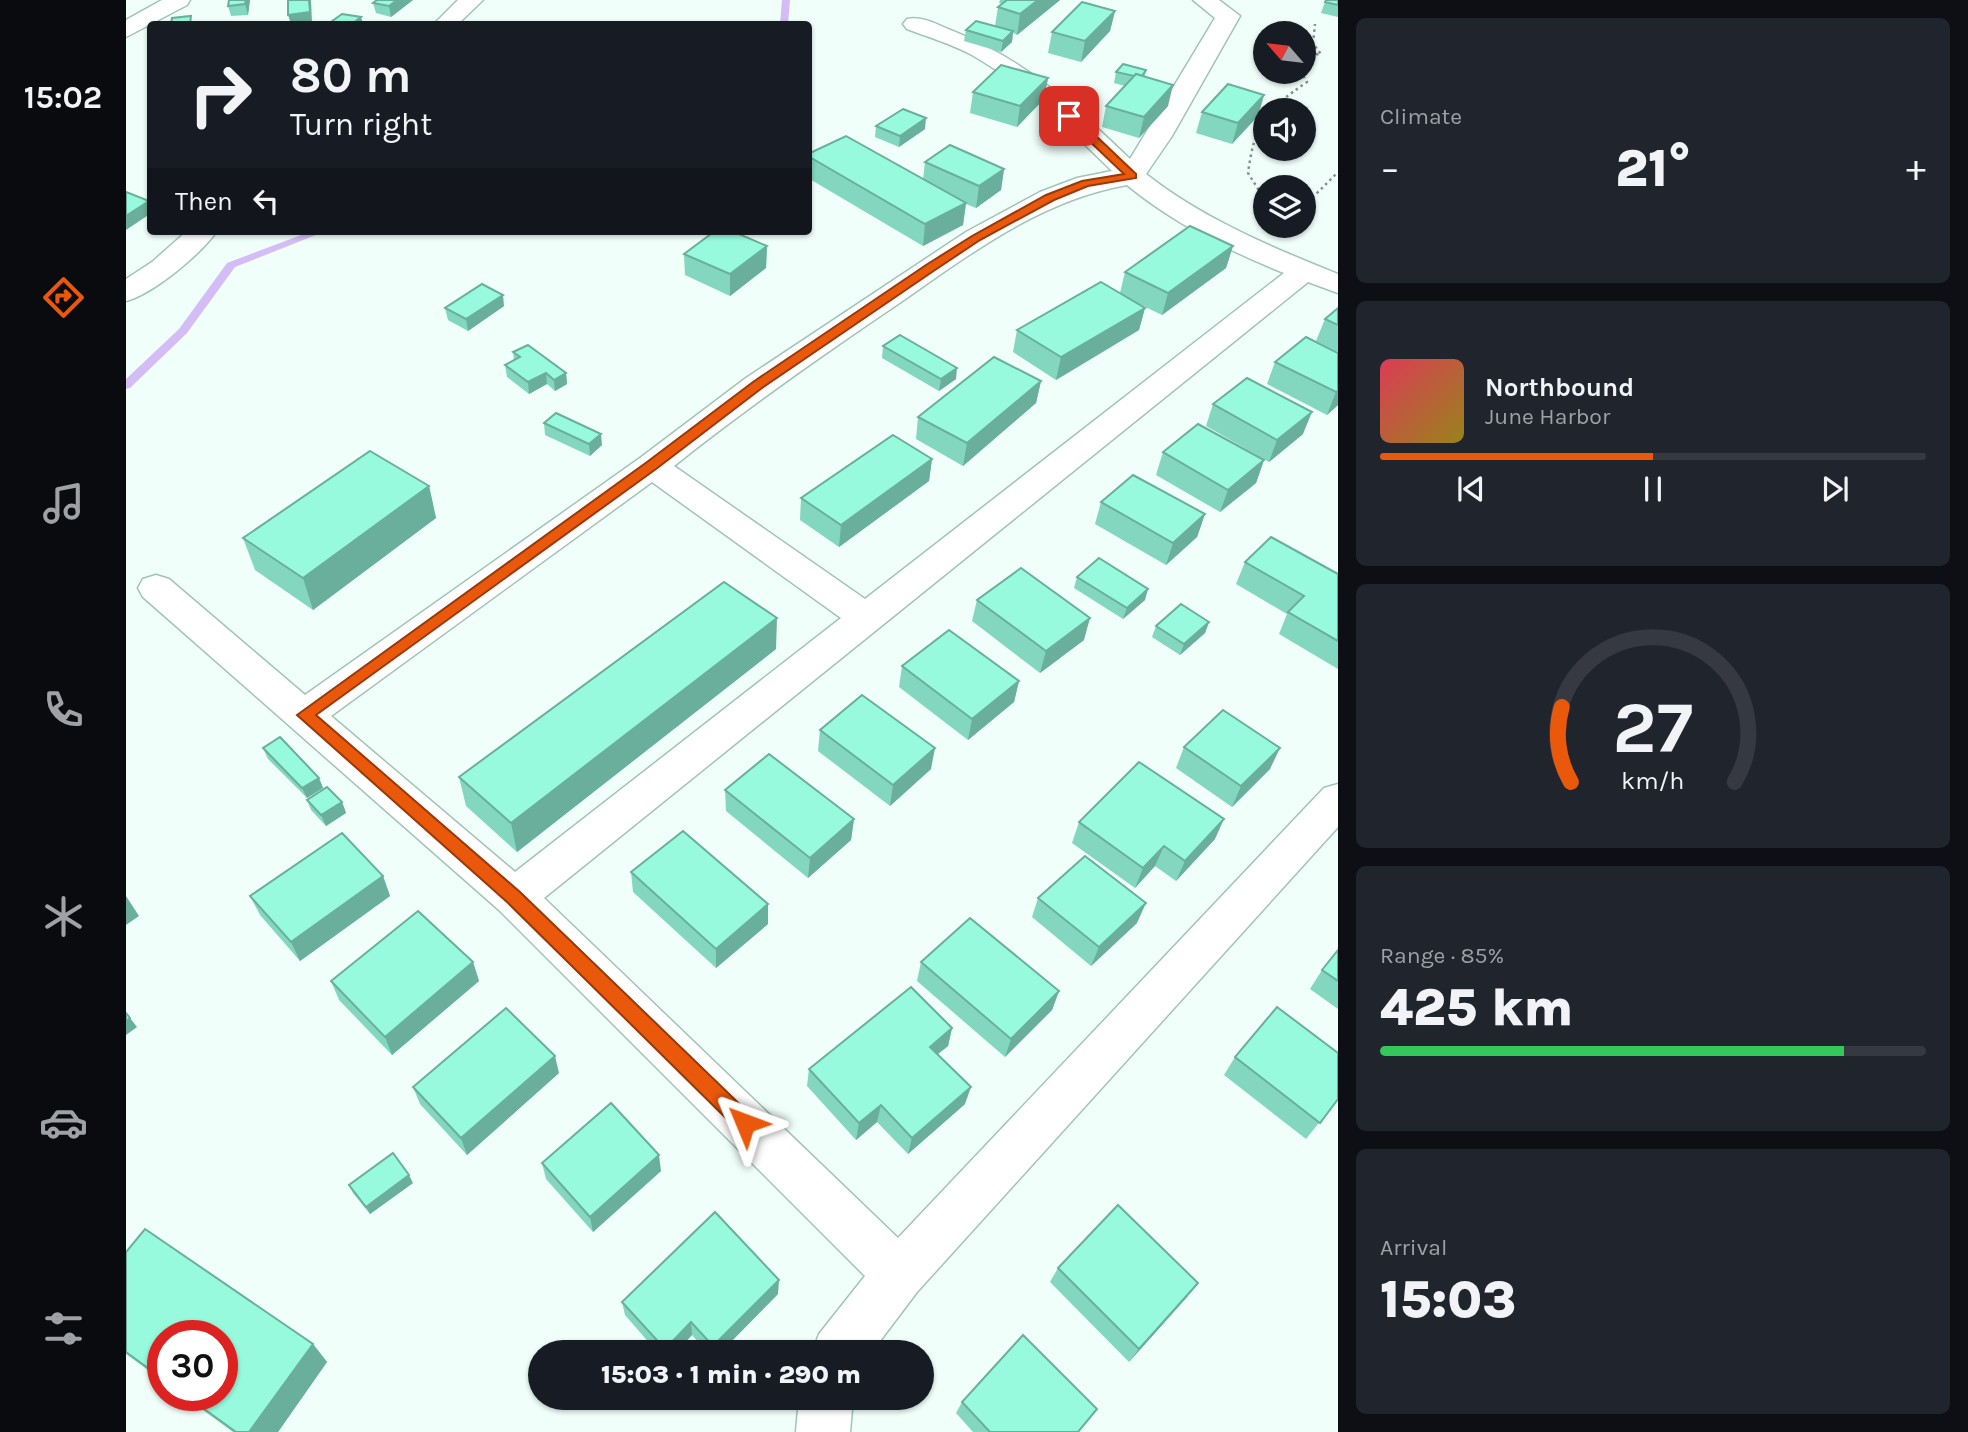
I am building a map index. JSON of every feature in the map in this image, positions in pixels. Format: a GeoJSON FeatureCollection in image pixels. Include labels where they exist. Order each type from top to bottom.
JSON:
{"type":"FeatureCollection","features":[{"type":"Feature","properties":{"kind":"street"},"geometry":{"type":"LineString","coordinates":[[126,30],[179,0]]}},
{"type":"Feature","properties":{"kind":"street"},"geometry":{"type":"LineString","coordinates":[[448,21],[472,0]]}},
{"type":"Feature","properties":{"kind":"street"},"geometry":{"type":"LineString","coordinates":[[305,715],[652,466],[757,385],[976,238],[1050,198],[1086,184],[1132,176],[1165,126],[1228,16],[1204,0]]}},
{"type":"Feature","properties":{"kind":"street"},"geometry":{"type":"LineString","coordinates":[[915,24],[978,49],[1029,81],[1052,98],[1132,176],[1157,196],[1249,249],[1322,277]]}},
{"type":"Feature","properties":{"kind":"street"},"geometry":{"type":"LineString","coordinates":[[126,292],[162,268],[199,235]]}},
{"type":"Feature","properties":{"kind":"street"},"geometry":{"type":"LineString","coordinates":[[514,897],[868,619],[1322,277]]}},
{"type":"Feature","properties":{"kind":"street"},"geometry":{"type":"LineString","coordinates":[[652,466],[868,619]]}},
{"type":"Feature","properties":{"kind":"street"},"geometry":{"type":"LineString","coordinates":[[156,588],[514,897],[899,1273]]}},
{"type":"Feature","properties":{"kind":"street"},"geometry":{"type":"LineString","coordinates":[[848,1340],[899,1273],[1338,800]]}},
{"type":"Feature","properties":{"kind":"street"},"geometry":{"type":"LineString","coordinates":[[823,1432],[825,1410]]}},
{"type":"Feature","properties":{"kind":"path"},"geometry":{"type":"LineString","coordinates":[[1253,181],[1248,173],[1251,144],[1263,111],[1304,84]]}},
{"type":"Feature","properties":{"kind":"path"},"geometry":{"type":"LineString","coordinates":[[1316,194],[1338,172]]}},
{"type":"Feature","properties":{"kind":"building"},"geometry":{"type":"Polygon","coordinates":[[[229,0],[246,0],[245,4],[228,6],[229,0]]]}},
{"type":"Feature","properties":{"kind":"building"},"geometry":{"type":"Polygon","coordinates":[[[288,0],[309,0],[310,12],[288,15],[288,0]]]}},
{"type":"Feature","properties":{"kind":"building"},"geometry":{"type":"Polygon","coordinates":[[[377,0],[397,0],[389,6],[373,3],[377,0]]]}},
{"type":"Feature","properties":{"kind":"building"},"geometry":{"type":"Polygon","coordinates":[[[1007,0],[1038,0],[1020,14],[998,7],[1007,0]]]}},
{"type":"Feature","properties":{"kind":"building"},"geometry":{"type":"Polygon","coordinates":[[[1338,0],[1338,5],[1325,2],[1338,0]]]}},
{"type":"Feature","properties":{"kind":"building"},"geometry":{"type":"Polygon","coordinates":[[[1082,2],[1115,11],[1085,41],[1052,32],[1082,2]]]}},
{"type":"Feature","properties":{"kind":"building"},"geometry":{"type":"Polygon","coordinates":[[[342,14],[361,17],[356,21],[332,21],[342,14]]]}},
{"type":"Feature","properties":{"kind":"building"},"geometry":{"type":"Polygon","coordinates":[[[191,16],[190,21],[172,21],[172,18],[191,16]]]}},
{"type":"Feature","properties":{"kind":"building"},"geometry":{"type":"Polygon","coordinates":[[[976,21],[1013,31],[1003,41],[966,30],[976,21]]]}},
{"type":"Feature","properties":{"kind":"building"},"geometry":{"type":"Polygon","coordinates":[[[1123,64],[1146,70],[1142,76],[1116,72],[1123,64]]]}},
{"type":"Feature","properties":{"kind":"building"},"geometry":{"type":"Polygon","coordinates":[[[1001,65],[1048,78],[1020,106],[973,92],[1001,65]]]}},
{"type":"Feature","properties":{"kind":"building"},"geometry":{"type":"Polygon","coordinates":[[[1136,74],[1173,85],[1144,117],[1106,106],[1136,74]]]}},
{"type":"Feature","properties":{"kind":"building"},"geometry":{"type":"Polygon","coordinates":[[[1228,84],[1264,95],[1261,98],[1253,98],[1253,107],[1238,123],[1202,112],[1228,84]]]}},
{"type":"Feature","properties":{"kind":"building"},"geometry":{"type":"Polygon","coordinates":[[[903,109],[926,118],[900,136],[876,126],[903,109]]]}},
{"type":"Feature","properties":{"kind":"building"},"geometry":{"type":"Polygon","coordinates":[[[846,136],[966,203],[925,224],[812,158],[812,152],[846,136]]]}},
{"type":"Feature","properties":{"kind":"building"},"geometry":{"type":"Polygon","coordinates":[[[950,145],[1004,169],[979,186],[925,162],[950,145]]]}},
{"type":"Feature","properties":{"kind":"building"},"geometry":{"type":"Polygon","coordinates":[[[126,192],[147,200],[147,202],[126,216],[126,192]]]}},
{"type":"Feature","properties":{"kind":"building"},"geometry":{"type":"Polygon","coordinates":[[[1190,226],[1233,246],[1168,293],[1125,272],[1190,226]]]}},
{"type":"Feature","properties":{"kind":"building"},"geometry":{"type":"Polygon","coordinates":[[[710,235],[741,235],[767,246],[730,274],[684,254],[710,235]]]}},
{"type":"Feature","properties":{"kind":"building"},"geometry":{"type":"Polygon","coordinates":[[[1101,282],[1145,308],[1061,357],[1017,330],[1101,282]]]}},
{"type":"Feature","properties":{"kind":"building"},"geometry":{"type":"Polygon","coordinates":[[[482,284],[503,295],[466,319],[445,308],[482,284]]]}},
{"type":"Feature","properties":{"kind":"building"},"geometry":{"type":"Polygon","coordinates":[[[1338,308],[1338,325],[1325,319],[1338,308]]]}},
{"type":"Feature","properties":{"kind":"building"},"geometry":{"type":"Polygon","coordinates":[[[900,335],[957,368],[941,379],[883,346],[900,335]]]}},
{"type":"Feature","properties":{"kind":"building"},"geometry":{"type":"Polygon","coordinates":[[[1306,337],[1338,353],[1338,391],[1275,362],[1306,337]]]}},
{"type":"Feature","properties":{"kind":"building"},"geometry":{"type":"Polygon","coordinates":[[[528,345],[566,373],[554,380],[546,373],[528,382],[505,365],[520,357],[513,352],[528,345]]]}},
{"type":"Feature","properties":{"kind":"building"},"geometry":{"type":"Polygon","coordinates":[[[994,357],[1041,381],[967,443],[918,417],[994,357]]]}},
{"type":"Feature","properties":{"kind":"building"},"geometry":{"type":"Polygon","coordinates":[[[1247,378],[1312,412],[1277,440],[1213,404],[1247,378]]]}},
{"type":"Feature","properties":{"kind":"building"},"geometry":{"type":"Polygon","coordinates":[[[556,413],[601,434],[589,444],[544,423],[556,413]]]}},
{"type":"Feature","properties":{"kind":"building"},"geometry":{"type":"Polygon","coordinates":[[[1198,424],[1264,460],[1228,490],[1163,452],[1198,424]]]}},
{"type":"Feature","properties":{"kind":"building"},"geometry":{"type":"Polygon","coordinates":[[[893,435],[932,459],[841,525],[801,498],[893,435]]]}},
{"type":"Feature","properties":{"kind":"building"},"geometry":{"type":"Polygon","coordinates":[[[370,451],[429,486],[303,578],[243,538],[370,451]]]}},
{"type":"Feature","properties":{"kind":"building"},"geometry":{"type":"Polygon","coordinates":[[[1133,475],[1205,514],[1173,543],[1101,502],[1133,475]]]}},
{"type":"Feature","properties":{"kind":"building"},"geometry":{"type":"Polygon","coordinates":[[[1271,537],[1338,574],[1338,641],[1288,612],[1304,596],[1245,562],[1271,537]]]}},
{"type":"Feature","properties":{"kind":"building"},"geometry":{"type":"Polygon","coordinates":[[[1099,558],[1148,589],[1127,608],[1077,577],[1099,558]]]}},
{"type":"Feature","properties":{"kind":"building"},"geometry":{"type":"Polygon","coordinates":[[[1021,568],[1090,618],[1046,651],[977,600],[1021,568]]]}},
{"type":"Feature","properties":{"kind":"building"},"geometry":{"type":"Polygon","coordinates":[[[724,582],[777,618],[511,823],[459,777],[724,582]]]}},
{"type":"Feature","properties":{"kind":"building"},"geometry":{"type":"Polygon","coordinates":[[[1181,604],[1209,622],[1184,644],[1156,626],[1181,604]]]}},
{"type":"Feature","properties":{"kind":"building"},"geometry":{"type":"Polygon","coordinates":[[[949,630],[1019,681],[972,719],[902,666],[949,630]]]}},
{"type":"Feature","properties":{"kind":"building"},"geometry":{"type":"Polygon","coordinates":[[[862,695],[935,748],[893,785],[820,730],[862,695]]]}},
{"type":"Feature","properties":{"kind":"building"},"geometry":{"type":"Polygon","coordinates":[[[1223,710],[1280,748],[1241,786],[1184,747],[1223,710]]]}},
{"type":"Feature","properties":{"kind":"building"},"geometry":{"type":"Polygon","coordinates":[[[280,737],[319,778],[302,788],[263,748],[280,737]]]}},
{"type":"Feature","properties":{"kind":"building"},"geometry":{"type":"Polygon","coordinates":[[[769,754],[854,819],[810,858],[725,790],[769,754]]]}},
{"type":"Feature","properties":{"kind":"building"},"geometry":{"type":"Polygon","coordinates":[[[1139,762],[1224,819],[1185,861],[1164,846],[1143,868],[1079,822],[1139,762]]]}},
{"type":"Feature","properties":{"kind":"building"},"geometry":{"type":"Polygon","coordinates":[[[327,787],[342,802],[321,815],[307,800],[327,787]]]}},
{"type":"Feature","properties":{"kind":"building"},"geometry":{"type":"Polygon","coordinates":[[[683,831],[768,904],[716,949],[631,872],[683,831]]]}},
{"type":"Feature","properties":{"kind":"building"},"geometry":{"type":"Polygon","coordinates":[[[342,833],[383,876],[291,942],[250,896],[342,833]]]}},
{"type":"Feature","properties":{"kind":"building"},"geometry":{"type":"Polygon","coordinates":[[[1085,856],[1146,903],[1099,947],[1038,898],[1085,856]]]}},
{"type":"Feature","properties":{"kind":"building"},"geometry":{"type":"Polygon","coordinates":[[[418,911],[473,962],[385,1037],[331,981],[418,911]]]}},
{"type":"Feature","properties":{"kind":"building"},"geometry":{"type":"Polygon","coordinates":[[[970,918],[1059,991],[1011,1039],[921,962],[970,918]]]}},
{"type":"Feature","properties":{"kind":"building"},"geometry":{"type":"Polygon","coordinates":[[[1338,950],[1338,981],[1322,970],[1338,950]]]}},
{"type":"Feature","properties":{"kind":"building"},"geometry":{"type":"Polygon","coordinates":[[[911,987],[952,1028],[930,1047],[971,1087],[912,1138],[881,1105],[859,1123],[809,1069],[911,987]]]}},
{"type":"Feature","properties":{"kind":"building"},"geometry":{"type":"Polygon","coordinates":[[[1277,1007],[1338,1053],[1338,1099],[1320,1123],[1235,1057],[1277,1007]]]}},
{"type":"Feature","properties":{"kind":"building"},"geometry":{"type":"Polygon","coordinates":[[[506,1008],[555,1056],[461,1138],[413,1087],[506,1008]]]}},
{"type":"Feature","properties":{"kind":"building"},"geometry":{"type":"Polygon","coordinates":[[[611,1103],[659,1155],[590,1217],[542,1163],[611,1103]]]}},
{"type":"Feature","properties":{"kind":"building"},"geometry":{"type":"Polygon","coordinates":[[[393,1153],[409,1175],[366,1207],[349,1185],[393,1153]]]}},
{"type":"Feature","properties":{"kind":"building"},"geometry":{"type":"Polygon","coordinates":[[[1118,1205],[1198,1283],[1139,1349],[1058,1268],[1118,1205]]]}},
{"type":"Feature","properties":{"kind":"building"},"geometry":{"type":"Polygon","coordinates":[[[715,1212],[779,1280],[719,1340],[708,1340],[691,1322],[674,1340],[657,1340],[622,1302],[715,1212]]]}},
{"type":"Feature","properties":{"kind":"building"},"geometry":{"type":"Polygon","coordinates":[[[145,1229],[313,1344],[249,1432],[236,1432],[207,1411],[238,1411],[238,1320],[147,1320],[147,1367],[126,1352],[126,1252],[145,1229]]]}},
{"type":"Feature","properties":{"kind":"building"},"geometry":{"type":"Polygon","coordinates":[[[1023,1335],[1097,1409],[1078,1432],[990,1432],[962,1402],[1023,1335]]]}},
{"type":"Feature","properties":{"kind":"waterway"},"geometry":{"type":"LineString","coordinates":[[784,21],[786,0]]}},
{"type":"Feature","properties":{"kind":"waterway"},"geometry":{"type":"LineString","coordinates":[[126,385],[183,331],[231,265],[310,235]]}},
{"type":"Feature","properties":{"kind":"route"},"geometry":{"type":"LineString","coordinates":[[745,1123],[514,897],[305,715],[652,466],[757,385],[885,297],[976,238],[1050,198],[1086,184],[1132,176],[1069,116]]}}]}
